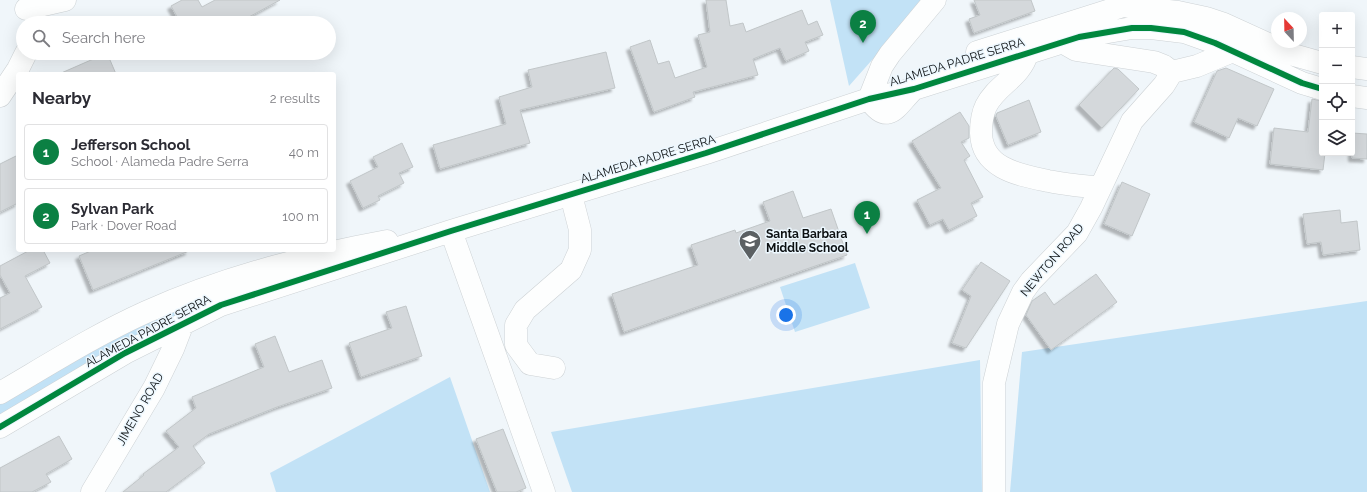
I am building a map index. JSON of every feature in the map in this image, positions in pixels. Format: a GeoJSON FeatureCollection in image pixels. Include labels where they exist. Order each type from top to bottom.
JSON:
{"type":"FeatureCollection","features":[{"type":"Feature","properties":{"kind":"street"},"geometry":{"type":"LineString","coordinates":[[25,11],[65,0]]}},
{"type":"Feature","properties":{"kind":"street"},"geometry":{"type":"LineString","coordinates":[[869,99],[882,66],[890,54],[935,0]]}},
{"type":"Feature","properties":{"kind":"street","name":"ALAMEDA PADRE SERRA"},"geometry":{"type":"LineString","coordinates":[[869,99],[900,78],[1127,3],[1206,18],[1224,24],[1290,54],[1319,62]]}},
{"type":"Feature","properties":{"kind":"street","name":"ALAMEDA PADRE SERRA"},"geometry":{"type":"LineString","coordinates":[[0,427],[125,353],[183,323],[236,300],[451,231],[706,153],[869,99],[914,89],[1062,42],[1101,32],[1132,28],[1151,28],[1192,34],[1233,51],[1285,76],[1319,88]]}},
{"type":"Feature","properties":{"kind":"street"},"geometry":{"type":"LineString","coordinates":[[1062,42],[1076,50],[1154,62],[1164,66],[1172,72],[1197,66],[1233,51]]}},
{"type":"Feature","properties":{"kind":"street"},"geometry":{"type":"LineString","coordinates":[[1028,52],[1023,66],[992,97],[983,111],[981,134],[986,151],[998,166],[1021,176],[1080,187],[1100,187]]}},
{"type":"Feature","properties":{"kind":"street"},"geometry":{"type":"LineString","coordinates":[[0,96],[22,60]]}},
{"type":"Feature","properties":{"kind":"street"},"geometry":{"type":"LineString","coordinates":[[1355,67],[1367,69]]}},
{"type":"Feature","properties":{"kind":"street","name":"NEWTON ROAD"},"geometry":{"type":"LineString","coordinates":[[994,492],[994,383],[1008,324],[1023,292],[1077,233],[1091,208],[1132,121],[1164,85],[1172,72]]}},
{"type":"Feature","properties":{"kind":"street"},"geometry":{"type":"LineString","coordinates":[[1355,96],[1367,98]]}},
{"type":"Feature","properties":{"kind":"street"},"geometry":{"type":"LineString","coordinates":[[554,368],[530,364],[516,345],[516,325],[525,310],[571,270],[580,250],[580,230],[571,195]]}},
{"type":"Feature","properties":{"kind":"street"},"geometry":{"type":"LineString","coordinates":[[451,231],[544,492]]}},
{"type":"Feature","properties":{"kind":"street","name":"ALAMEDA PADRE SERRA"},"geometry":{"type":"LineString","coordinates":[[336,251],[451,231]]}},
{"type":"Feature","properties":{"kind":"street","name":"ALAMEDA PADRE SERRA"},"geometry":{"type":"LineString","coordinates":[[0,393],[113,328],[169,302],[204,289],[333,252]]}},
{"type":"Feature","properties":{"kind":"street","name":"JIMENO ROAD"},"geometry":{"type":"LineString","coordinates":[[92,492],[154,388],[173,349],[183,323]]}},
{"type":"Feature","properties":{"kind":"shaded area"},"geometry":{"type":"Polygon","coordinates":[[[830,0],[925,0],[849,86],[830,0]]]}},
{"type":"Feature","properties":{"kind":"shaded area"},"geometry":{"type":"Polygon","coordinates":[[[855,263],[870,308],[795,332],[780,287],[855,263]]]}},
{"type":"Feature","properties":{"kind":"shaded area"},"geometry":{"type":"Polygon","coordinates":[[[249,290],[0,421],[0,399],[171,306],[249,290]]]}},
{"type":"Feature","properties":{"kind":"shaded area"},"geometry":{"type":"Polygon","coordinates":[[[1367,301],[1367,492],[1010,492],[1022,352],[1367,301]]]}},
{"type":"Feature","properties":{"kind":"shaded area"},"geometry":{"type":"Polygon","coordinates":[[[980,360],[982,492],[572,492],[551,432],[980,360]]]}},
{"type":"Feature","properties":{"kind":"shaded area"},"geometry":{"type":"Polygon","coordinates":[[[450,377],[490,492],[276,492],[270,473],[450,377]]]}},
{"type":"Feature","properties":{"kind":"building"},"geometry":{"type":"Polygon","coordinates":[[[182,0],[198,0],[202,7],[215,0],[280,0],[251,16],[177,16],[171,6],[182,0]]]}},
{"type":"Feature","properties":{"kind":"building"},"geometry":{"type":"Polygon","coordinates":[[[706,0],[726,0],[730,26],[743,23],[746,32],[802,10],[808,25],[817,21],[823,35],[805,42],[809,51],[786,61],[780,48],[753,59],[758,75],[693,92],[695,97],[654,112],[630,47],[650,40],[658,64],[669,61],[675,78],[707,67],[698,35],[710,32],[706,0]]]}},
{"type":"Feature","properties":{"kind":"building"},"geometry":{"type":"Polygon","coordinates":[[[974,0],[1031,0],[1035,11],[974,33],[969,19],[980,15],[974,0]]]}},
{"type":"Feature","properties":{"kind":"building"},"geometry":{"type":"Polygon","coordinates":[[[606,52],[615,88],[520,110],[530,143],[440,169],[433,145],[506,124],[499,97],[532,87],[528,70],[606,52]]]}},
{"type":"Feature","properties":{"kind":"building"},"geometry":{"type":"Polygon","coordinates":[[[91,60],[110,60],[115,72],[64,72],[91,60]]]}},
{"type":"Feature","properties":{"kind":"building"},"geometry":{"type":"Polygon","coordinates":[[[1114,68],[1118,69],[1139,89],[1102,128],[1079,105],[1114,68]]]}},
{"type":"Feature","properties":{"kind":"building"},"geometry":{"type":"Polygon","coordinates":[[[1226,68],[1274,89],[1257,126],[1238,118],[1229,138],[1194,122],[1217,71],[1226,68]]]}},
{"type":"Feature","properties":{"kind":"building"},"geometry":{"type":"Polygon","coordinates":[[[1312,99],[1319,100],[1319,156],[1325,156],[1323,170],[1270,164],[1274,128],[1308,132],[1312,99]]]}},
{"type":"Feature","properties":{"kind":"building"},"geometry":{"type":"Polygon","coordinates":[[[1029,100],[1041,132],[1008,145],[996,116],[997,113],[1029,100]]]}},
{"type":"Feature","properties":{"kind":"building"},"geometry":{"type":"Polygon","coordinates":[[[960,112],[969,126],[969,138],[961,142],[970,156],[964,160],[983,197],[971,203],[977,216],[949,230],[943,219],[930,225],[917,200],[941,188],[912,141],[960,112]]]}},
{"type":"Feature","properties":{"kind":"building"},"geometry":{"type":"Polygon","coordinates":[[[1355,133],[1367,134],[1367,159],[1352,158],[1352,156],[1355,156],[1355,133]]]}},
{"type":"Feature","properties":{"kind":"building"},"geometry":{"type":"Polygon","coordinates":[[[402,143],[413,167],[399,173],[404,183],[378,196],[380,200],[363,208],[350,181],[378,167],[373,157],[402,143]]]}},
{"type":"Feature","properties":{"kind":"building"},"geometry":{"type":"Polygon","coordinates":[[[16,156],[16,204],[0,212],[0,164],[16,156]]]}},
{"type":"Feature","properties":{"kind":"building"},"geometry":{"type":"Polygon","coordinates":[[[1122,182],[1150,194],[1132,236],[1104,224],[1122,182]]]}},
{"type":"Feature","properties":{"kind":"building"},"geometry":{"type":"Polygon","coordinates":[[[793,191],[803,218],[831,209],[847,255],[624,332],[612,294],[698,265],[691,245],[735,230],[736,233],[770,221],[763,202],[793,191]]]}},
{"type":"Feature","properties":{"kind":"building"},"geometry":{"type":"Polygon","coordinates":[[[1340,210],[1341,223],[1357,221],[1360,250],[1323,255],[1321,242],[1307,244],[1303,214],[1340,210]]]}},
{"type":"Feature","properties":{"kind":"building"},"geometry":{"type":"Polygon","coordinates":[[[26,252],[44,252],[50,263],[25,276],[42,307],[0,329],[0,298],[10,293],[0,275],[0,266],[26,252]]]}},
{"type":"Feature","properties":{"kind":"building"},"geometry":{"type":"Polygon","coordinates":[[[88,252],[187,252],[93,290],[79,256],[88,252]]]}},
{"type":"Feature","properties":{"kind":"building"},"geometry":{"type":"Polygon","coordinates":[[[981,262],[1010,281],[966,348],[952,343],[971,296],[962,290],[981,262]]]}},
{"type":"Feature","properties":{"kind":"building"},"geometry":{"type":"Polygon","coordinates":[[[1096,274],[1117,302],[1051,350],[1026,315],[1032,301],[1045,292],[1054,305],[1096,274]]]}},
{"type":"Feature","properties":{"kind":"building"},"geometry":{"type":"Polygon","coordinates":[[[406,306],[422,356],[361,377],[349,343],[392,328],[386,312],[406,306]]]}},
{"type":"Feature","properties":{"kind":"building"},"geometry":{"type":"Polygon","coordinates":[[[275,336],[289,372],[322,360],[332,388],[277,407],[209,434],[193,446],[205,463],[166,492],[123,492],[144,475],[143,474],[179,447],[166,431],[196,408],[192,397],[264,367],[255,344],[275,336]]]}},
{"type":"Feature","properties":{"kind":"building"},"geometry":{"type":"Polygon","coordinates":[[[503,429],[526,488],[516,492],[497,492],[476,439],[503,429]]]}},
{"type":"Feature","properties":{"kind":"building"},"geometry":{"type":"Polygon","coordinates":[[[59,436],[72,459],[46,474],[51,482],[32,492],[0,492],[0,468],[59,436]]]}},
{"type":"Feature","properties":{"kind":"cycle path"},"geometry":{"type":"LineString","coordinates":[[0,427],[125,353],[221,305],[451,231],[706,153],[869,99],[914,89],[1079,37],[1132,28],[1151,28],[1184,32],[1215,43],[1302,83],[1319,88]]}},
{"type":"Feature","properties":{"kind":"place","name":"Sylvan Park"},"geometry":{"type":"Point","coordinates":[863,43]}},
{"type":"Feature","properties":{"kind":"place","name":"Jefferson School"},"geometry":{"type":"Point","coordinates":[867,234]}},
{"type":"Feature","properties":{"kind":"place","name":"Santa Barbara Middle School"},"geometry":{"type":"Point","coordinates":[750,260]}}]}
